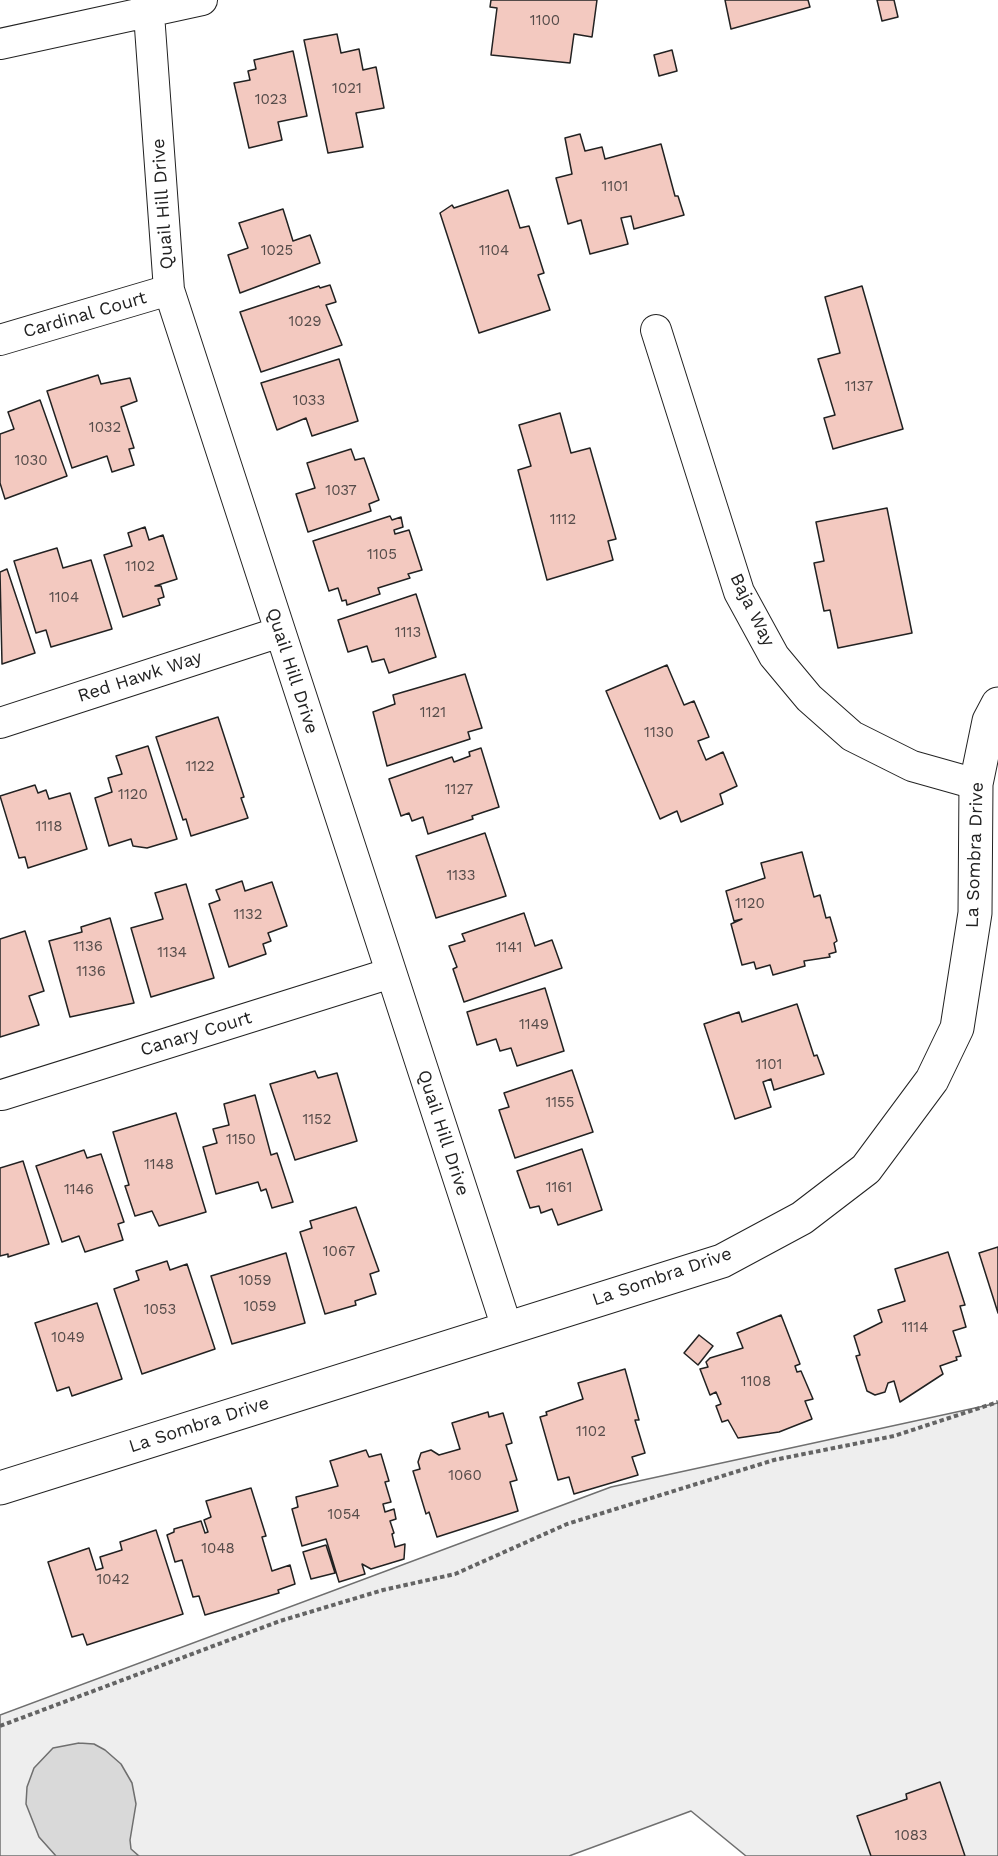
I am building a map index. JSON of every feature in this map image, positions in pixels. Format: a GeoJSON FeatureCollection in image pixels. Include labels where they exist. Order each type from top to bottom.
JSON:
{"type":"FeatureCollection","features":[{"type":"Feature","properties":{"kind":"street"},"geometry":{"type":"LineString","coordinates":[[0,44],[149,6],[202,0]]}},
{"type":"Feature","properties":{"kind":"street","name":"Quail Hill Drive"},"geometry":{"type":"LineString","coordinates":[[149,6],[169,290],[507,1328]]}},
{"type":"Feature","properties":{"kind":"street","name":"Cardinal Court"},"geometry":{"type":"LineString","coordinates":[[0,340],[169,290]]}},
{"type":"Feature","properties":{"kind":"street","name":"Baja Way"},"geometry":{"type":"LineString","coordinates":[[656,330],[739,592],[774,656],[809,698],[852,736],[912,766],[976,784]]}},
{"type":"Feature","properties":{"kind":"street","name":"Red Hawk Way"},"geometry":{"type":"LineString","coordinates":[[0,723],[280,632]]}},
{"type":"Feature","properties":{"kind":"street","name":"La Sombra Drive"},"geometry":{"type":"LineString","coordinates":[[0,1488],[722,1261],[802,1218],[866,1169],[932,1080],[957,1028],[975,913],[976,784],[990,721],[998,704]]}},
{"type":"Feature","properties":{"kind":"street","name":"Canary Court"},"geometry":{"type":"LineString","coordinates":[[2,1095],[391,974]]}},
{"type":"Feature","properties":{"kind":"path"},"geometry":{"type":"LineString","coordinates":[[0,1726],[280,1621],[383,1590],[455,1574],[567,1524],[774,1460],[894,1436],[998,1402]]}},
{"type":"Feature","properties":{"kind":"shaded area"},"geometry":{"type":"Polygon","coordinates":[[[998,1403],[998,1856],[746,1856],[691,1811],[569,1856],[0,1856],[0,1715],[611,1487],[998,1403]]]}},
{"type":"Feature","properties":{"kind":"shaded area"},"geometry":{"type":"Polygon","coordinates":[[[79,1743],[94,1744],[105,1750],[121,1764],[132,1783],[136,1804],[130,1840],[131,1849],[139,1856],[56,1856],[39,1837],[26,1804],[27,1787],[34,1768],[53,1748],[79,1743]]]}},
{"type":"Feature","properties":{"kind":"building"},"geometry":{"type":"Polygon","coordinates":[[[491,0],[597,0],[592,37],[574,34],[570,63],[491,55],[497,8],[490,7],[491,0]]]}},
{"type":"Feature","properties":{"kind":"building"},"geometry":{"type":"Polygon","coordinates":[[[725,0],[808,0],[810,7],[731,29],[725,0]]]}},
{"type":"Feature","properties":{"kind":"building"},"geometry":{"type":"Polygon","coordinates":[[[877,0],[894,0],[898,17],[882,21],[877,0]]]}},
{"type":"Feature","properties":{"kind":"building"},"geometry":{"type":"Polygon","coordinates":[[[337,34],[341,53],[359,49],[363,70],[376,67],[384,108],[356,113],[363,147],[328,153],[304,40],[337,34]]]}},
{"type":"Feature","properties":{"kind":"building"},"geometry":{"type":"Polygon","coordinates":[[[672,50],[677,71],[659,76],[654,55],[672,50]]]}},
{"type":"Feature","properties":{"kind":"building"},"geometry":{"type":"Polygon","coordinates":[[[293,51],[307,116],[278,122],[282,140],[249,148],[234,83],[250,80],[248,71],[256,69],[254,60],[293,51]]]}},
{"type":"Feature","properties":{"kind":"building"},"geometry":{"type":"Polygon","coordinates":[[[580,134],[585,151],[602,147],[605,159],[661,144],[675,196],[678,196],[684,215],[634,229],[631,216],[621,218],[628,244],[590,254],[581,220],[568,224],[556,178],[572,174],[565,138],[580,134]]]}},
{"type":"Feature","properties":{"kind":"building"},"geometry":{"type":"Polygon","coordinates":[[[508,190],[520,228],[529,226],[544,273],[538,275],[550,310],[479,333],[440,213],[452,205],[454,208],[508,190]]]}},
{"type":"Feature","properties":{"kind":"building"},"geometry":{"type":"Polygon","coordinates":[[[283,209],[293,241],[310,235],[320,263],[240,293],[228,255],[248,248],[239,223],[283,209]]]}},
{"type":"Feature","properties":{"kind":"building"},"geometry":{"type":"Polygon","coordinates":[[[330,285],[336,302],[326,305],[342,345],[261,372],[240,312],[319,286],[320,288],[330,285]]]}},
{"type":"Feature","properties":{"kind":"building"},"geometry":{"type":"Polygon","coordinates":[[[862,286],[903,429],[833,449],[824,418],[835,415],[818,359],[840,353],[825,297],[862,286]]]}},
{"type":"Feature","properties":{"kind":"building"},"geometry":{"type":"Polygon","coordinates":[[[339,359],[358,421],[312,436],[306,418],[277,430],[261,383],[339,359]]]}},
{"type":"Feature","properties":{"kind":"building"},"geometry":{"type":"Polygon","coordinates":[[[98,375],[101,384],[130,378],[137,401],[121,407],[134,448],[129,449],[134,465],[112,472],[107,456],[72,468],[47,391],[98,375]]]}},
{"type":"Feature","properties":{"kind":"building"},"geometry":{"type":"Polygon","coordinates":[[[40,400],[67,476],[5,499],[0,483],[0,434],[14,429],[8,412],[40,400]]]}},
{"type":"Feature","properties":{"kind":"building"},"geometry":{"type":"Polygon","coordinates":[[[560,413],[571,453],[590,448],[616,539],[608,541],[613,560],[547,580],[518,470],[531,466],[519,425],[560,413]]]}},
{"type":"Feature","properties":{"kind":"building"},"geometry":{"type":"Polygon","coordinates":[[[351,449],[355,460],[364,458],[379,500],[369,504],[371,511],[308,532],[296,494],[315,488],[307,463],[351,449]]]}},
{"type":"Feature","properties":{"kind":"building"},"geometry":{"type":"Polygon","coordinates":[[[887,508],[912,633],[838,648],[830,610],[824,611],[814,563],[824,561],[816,522],[887,508]]]}},
{"type":"Feature","properties":{"kind":"building"},"geometry":{"type":"Polygon","coordinates":[[[390,516],[392,520],[401,517],[403,527],[394,530],[395,534],[409,530],[422,570],[408,574],[410,578],[378,588],[380,594],[347,605],[346,600],[342,601],[338,588],[329,591],[313,541],[390,516]]]}},
{"type":"Feature","properties":{"kind":"building"},"geometry":{"type":"Polygon","coordinates":[[[145,527],[149,540],[163,535],[177,579],[155,586],[161,586],[164,597],[158,599],[160,605],[123,617],[104,555],[132,546],[128,533],[145,527]]]}},
{"type":"Feature","properties":{"kind":"building"},"geometry":{"type":"Polygon","coordinates":[[[57,548],[63,568],[91,560],[112,629],[51,647],[46,630],[36,633],[14,561],[57,548]]]}},
{"type":"Feature","properties":{"kind":"building"},"geometry":{"type":"Polygon","coordinates":[[[7,569],[35,653],[2,664],[0,572],[7,569]]]}},
{"type":"Feature","properties":{"kind":"building"},"geometry":{"type":"Polygon","coordinates":[[[416,594],[436,657],[389,673],[384,659],[372,662],[367,646],[348,652],[338,620],[416,594]]]}},
{"type":"Feature","properties":{"kind":"building"},"geometry":{"type":"Polygon","coordinates":[[[667,665],[684,705],[694,701],[709,737],[698,741],[706,760],[723,752],[737,786],[720,794],[723,804],[681,822],[677,811],[660,819],[606,691],[667,665]]]}},
{"type":"Feature","properties":{"kind":"building"},"geometry":{"type":"Polygon","coordinates":[[[465,674],[482,728],[468,732],[470,739],[387,766],[373,712],[395,704],[393,695],[465,674]]]}},
{"type":"Feature","properties":{"kind":"building"},"geometry":{"type":"Polygon","coordinates":[[[218,717],[244,797],[241,798],[248,818],[191,836],[186,819],[183,820],[156,737],[218,717]]]}},
{"type":"Feature","properties":{"kind":"building"},"geometry":{"type":"Polygon","coordinates":[[[148,746],[177,839],[147,848],[133,846],[131,839],[109,846],[95,798],[112,792],[108,778],[122,774],[116,756],[148,746]]]}},
{"type":"Feature","properties":{"kind":"building"},"geometry":{"type":"Polygon","coordinates":[[[481,748],[499,807],[472,816],[473,819],[428,834],[423,817],[412,821],[409,813],[401,816],[389,779],[452,757],[454,762],[470,756],[469,752],[481,748]]]}},
{"type":"Feature","properties":{"kind":"building"},"geometry":{"type":"Polygon","coordinates":[[[35,785],[38,793],[46,790],[49,799],[70,793],[87,849],[28,868],[25,857],[19,858],[0,796],[35,785]]]}},
{"type":"Feature","properties":{"kind":"building"},"geometry":{"type":"Polygon","coordinates":[[[485,833],[506,896],[436,918],[416,856],[485,833]]]}},
{"type":"Feature","properties":{"kind":"building"},"geometry":{"type":"Polygon","coordinates":[[[802,852],[814,897],[820,895],[826,918],[830,917],[837,941],[834,943],[836,952],[829,954],[830,957],[804,961],[805,966],[773,975],[770,965],[756,969],[754,962],[742,965],[731,924],[742,919],[734,921],[726,891],[765,878],[761,863],[802,852]]]}},
{"type":"Feature","properties":{"kind":"building"},"geometry":{"type":"Polygon","coordinates":[[[242,881],[245,891],[272,882],[287,926],[268,933],[271,941],[263,944],[266,954],[229,967],[209,904],[220,900],[216,890],[242,881]]]}},
{"type":"Feature","properties":{"kind":"building"},"geometry":{"type":"Polygon","coordinates":[[[186,884],[214,978],[151,997],[131,928],[163,919],[155,893],[186,884]]]}},
{"type":"Feature","properties":{"kind":"building"},"geometry":{"type":"Polygon","coordinates":[[[524,913],[535,946],[552,940],[562,968],[464,1002],[453,969],[457,967],[449,946],[465,941],[462,934],[524,913]]]}},
{"type":"Feature","properties":{"kind":"building"},"geometry":{"type":"Polygon","coordinates":[[[110,918],[134,1003],[70,1017],[49,941],[82,932],[81,927],[110,918]]]}},
{"type":"Feature","properties":{"kind":"building"},"geometry":{"type":"Polygon","coordinates":[[[25,931],[44,991],[29,996],[39,1025],[0,1037],[0,939],[25,931]]]}},
{"type":"Feature","properties":{"kind":"building"},"geometry":{"type":"Polygon","coordinates":[[[545,988],[564,1051],[517,1066],[511,1048],[500,1051],[496,1039],[477,1045],[467,1012],[545,988]]]}},
{"type":"Feature","properties":{"kind":"building"},"geometry":{"type":"Polygon","coordinates":[[[797,1004],[814,1056],[817,1055],[824,1074],[774,1090],[771,1079],[763,1082],[771,1107],[735,1119],[704,1024],[739,1012],[742,1022],[797,1004]]]}},
{"type":"Feature","properties":{"kind":"building"},"geometry":{"type":"Polygon","coordinates":[[[572,1070],[593,1132],[515,1158],[499,1110],[509,1107],[504,1093],[572,1070]]]}},
{"type":"Feature","properties":{"kind":"building"},"geometry":{"type":"Polygon","coordinates":[[[315,1071],[318,1078],[337,1073],[357,1141],[295,1160],[270,1084],[315,1071]]]}},
{"type":"Feature","properties":{"kind":"building"},"geometry":{"type":"Polygon","coordinates":[[[255,1095],[271,1155],[277,1153],[293,1202],[272,1208],[266,1189],[261,1191],[258,1182],[216,1194],[203,1147],[217,1143],[213,1129],[229,1125],[224,1104],[255,1095]]]}},
{"type":"Feature","properties":{"kind":"building"},"geometry":{"type":"Polygon","coordinates":[[[176,1113],[206,1212],[159,1226],[152,1211],[135,1216],[125,1186],[129,1185],[113,1132],[176,1113]]]}},
{"type":"Feature","properties":{"kind":"building"},"geometry":{"type":"Polygon","coordinates":[[[582,1149],[602,1210],[558,1225],[552,1209],[541,1213],[539,1206],[530,1208],[517,1171],[582,1149]]]}},
{"type":"Feature","properties":{"kind":"building"},"geometry":{"type":"Polygon","coordinates":[[[84,1150],[87,1158],[101,1154],[124,1222],[118,1224],[123,1240],[85,1252],[79,1236],[62,1242],[36,1166],[84,1150]]]}},
{"type":"Feature","properties":{"kind":"building"},"geometry":{"type":"Polygon","coordinates":[[[23,1161],[49,1244],[8,1257],[8,1254],[0,1256],[0,1168],[23,1161]]]}},
{"type":"Feature","properties":{"kind":"building"},"geometry":{"type":"Polygon","coordinates":[[[356,1207],[379,1271],[370,1274],[376,1294],[355,1301],[356,1305],[325,1314],[300,1232],[312,1228],[310,1221],[356,1207]]]}},
{"type":"Feature","properties":{"kind":"building"},"geometry":{"type":"Polygon","coordinates":[[[998,1247],[998,1313],[979,1253],[998,1247]]]}},
{"type":"Feature","properties":{"kind":"building"},"geometry":{"type":"Polygon","coordinates":[[[948,1252],[965,1305],[960,1306],[966,1327],[953,1331],[961,1356],[956,1357],[957,1360],[940,1366],[943,1374],[900,1402],[894,1381],[888,1383],[885,1392],[875,1395],[867,1391],[856,1356],[860,1355],[854,1336],[882,1322],[878,1310],[905,1301],[895,1269],[948,1252]]]}},
{"type":"Feature","properties":{"kind":"building"},"geometry":{"type":"Polygon","coordinates":[[[286,1253],[305,1323],[232,1344],[211,1276],[286,1253]]]}},
{"type":"Feature","properties":{"kind":"building"},"geometry":{"type":"Polygon","coordinates":[[[167,1261],[170,1270],[187,1264],[215,1349],[142,1374],[114,1289],[139,1280],[136,1271],[167,1261]]]}},
{"type":"Feature","properties":{"kind":"building"},"geometry":{"type":"Polygon","coordinates":[[[97,1303],[122,1379],[72,1396],[69,1387],[57,1391],[35,1323],[97,1303]]]}},
{"type":"Feature","properties":{"kind":"building"},"geometry":{"type":"Polygon","coordinates":[[[781,1315],[800,1364],[795,1366],[797,1372],[801,1371],[813,1399],[805,1401],[812,1419],[779,1432],[738,1438],[728,1420],[722,1422],[716,1406],[721,1404],[716,1392],[710,1395],[700,1369],[708,1367],[706,1362],[710,1358],[743,1348],[737,1333],[781,1315]]]}},
{"type":"Feature","properties":{"kind":"building"},"geometry":{"type":"Polygon","coordinates":[[[699,1335],[713,1346],[698,1365],[684,1353],[699,1335]]]}},
{"type":"Feature","properties":{"kind":"building"},"geometry":{"type":"Polygon","coordinates":[[[625,1369],[639,1420],[635,1420],[645,1453],[632,1457],[638,1475],[574,1494],[569,1477],[558,1480],[540,1417],[547,1415],[546,1412],[583,1399],[578,1383],[625,1369]]]}},
{"type":"Feature","properties":{"kind":"building"},"geometry":{"type":"Polygon","coordinates":[[[488,1412],[489,1417],[503,1413],[512,1443],[506,1445],[517,1480],[510,1482],[518,1511],[437,1537],[429,1512],[426,1514],[413,1471],[420,1469],[418,1462],[421,1453],[431,1450],[439,1455],[460,1449],[452,1423],[488,1412]]]}},
{"type":"Feature","properties":{"kind":"building"},"geometry":{"type":"Polygon","coordinates":[[[366,1450],[369,1457],[381,1454],[389,1481],[385,1482],[391,1502],[383,1504],[385,1512],[394,1509],[396,1519],[390,1521],[394,1533],[392,1534],[395,1547],[405,1544],[404,1559],[371,1569],[362,1564],[365,1574],[339,1582],[326,1539],[302,1546],[292,1509],[298,1507],[296,1497],[338,1486],[330,1461],[366,1450]]]}},
{"type":"Feature","properties":{"kind":"building"},"geometry":{"type":"Polygon","coordinates":[[[251,1488],[266,1536],[262,1537],[272,1571],[290,1565],[295,1584],[278,1590],[279,1593],[205,1615],[199,1596],[193,1597],[182,1560],[175,1562],[167,1535],[174,1532],[174,1529],[201,1521],[205,1533],[208,1532],[204,1520],[211,1517],[206,1501],[251,1488]]]}},
{"type":"Feature","properties":{"kind":"building"},"geometry":{"type":"Polygon","coordinates":[[[156,1530],[183,1614],[87,1645],[83,1634],[72,1637],[48,1562],[89,1548],[96,1570],[103,1568],[100,1557],[122,1550],[120,1542],[156,1530]]]}},
{"type":"Feature","properties":{"kind":"building"},"geometry":{"type":"Polygon","coordinates":[[[326,1545],[335,1573],[311,1579],[303,1552],[326,1545]]]}},
{"type":"Feature","properties":{"kind":"building"},"geometry":{"type":"Polygon","coordinates":[[[940,1782],[965,1856],[871,1856],[857,1816],[907,1799],[906,1794],[940,1782]]]}}]}
